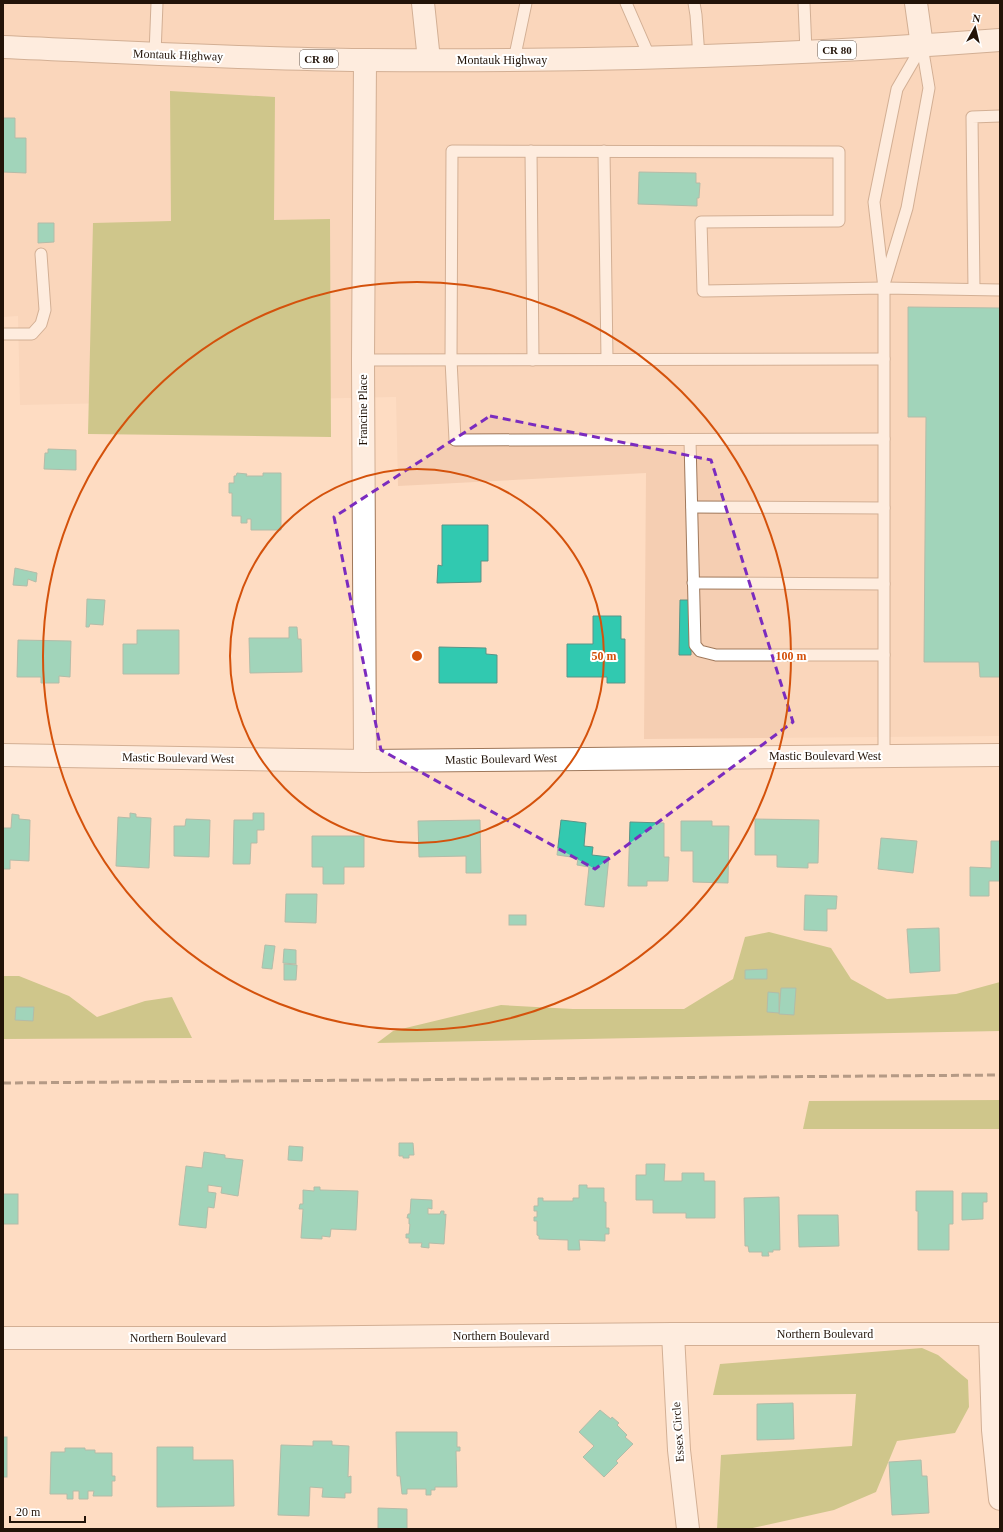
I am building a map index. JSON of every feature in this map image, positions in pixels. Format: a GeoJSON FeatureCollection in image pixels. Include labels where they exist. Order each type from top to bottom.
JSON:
{"type":"FeatureCollection","features":[{"type":"Feature","properties":{"kind":"street"},"geometry":{"type":"LineString","coordinates":[[423,3],[429,60]]}},
{"type":"Feature","properties":{"kind":"street"},"geometry":{"type":"LineString","coordinates":[[916,3],[922,46]]}},
{"type":"Feature","properties":{"kind":"street","name":"Montauk Highway"},"geometry":{"type":"LineString","coordinates":[[3,47],[155,54],[365,60],[514,60],[698,57],[922,46],[1000,40]]}},
{"type":"Feature","properties":{"kind":"street","name":"Francine Place"},"geometry":{"type":"LineString","coordinates":[[365,60],[363,360],[365,760]]}},
{"type":"Feature","properties":{"kind":"street","name":"Mastic Boulevard West"},"geometry":{"type":"LineString","coordinates":[[3,755],[365,760],[1000,755]]}},
{"type":"Feature","properties":{"kind":"street","name":"Northern Boulevard"},"geometry":{"type":"LineString","coordinates":[[3,1338],[265,1338],[673,1334],[995,1334]]}},
{"type":"Feature","properties":{"kind":"street","name":"Essex Circle"},"geometry":{"type":"LineString","coordinates":[[673,1334],[679,1450],[688,1529]]}},
{"type":"Feature","properties":{"kind":"street"},"geometry":{"type":"LineString","coordinates":[[995,1334],[993,1430],[1000,1499]]}},
{"type":"Feature","properties":{"kind":"lane"},"geometry":{"type":"LineString","coordinates":[[155,54],[158,3]]}},
{"type":"Feature","properties":{"kind":"lane"},"geometry":{"type":"LineString","coordinates":[[514,60],[526,3]]}},
{"type":"Feature","properties":{"kind":"lane"},"geometry":{"type":"LineString","coordinates":[[626,3],[650,58]]}},
{"type":"Feature","properties":{"kind":"lane"},"geometry":{"type":"LineString","coordinates":[[694,3],[698,57]]}},
{"type":"Feature","properties":{"kind":"lane"},"geometry":{"type":"LineString","coordinates":[[804,3],[806,52]]}},
{"type":"Feature","properties":{"kind":"lane"},"geometry":{"type":"LineString","coordinates":[[884,756],[884,288],[874,202],[896,89],[922,46]]}},
{"type":"Feature","properties":{"kind":"lane"},"geometry":{"type":"LineString","coordinates":[[884,288],[907,208],[929,88],[922,46]]}},
{"type":"Feature","properties":{"kind":"lane"},"geometry":{"type":"LineString","coordinates":[[974,289],[972,117],[1000,116]]}},
{"type":"Feature","properties":{"kind":"lane"},"geometry":{"type":"LineString","coordinates":[[884,439],[455,440],[451,360],[452,151],[839,152],[840,221],[701,222],[702,291],[884,288],[1000,290]]}},
{"type":"Feature","properties":{"kind":"lane"},"geometry":{"type":"LineString","coordinates":[[532,151],[533,360]]}},
{"type":"Feature","properties":{"kind":"lane"},"geometry":{"type":"LineString","coordinates":[[604,151],[607,359]]}},
{"type":"Feature","properties":{"kind":"lane"},"geometry":{"type":"LineString","coordinates":[[3,334],[32,334],[41,324],[45,310],[41,254]]}},
{"type":"Feature","properties":{"kind":"lane"},"geometry":{"type":"LineString","coordinates":[[363,360],[884,359]]}},
{"type":"Feature","properties":{"kind":"lane"},"geometry":{"type":"LineString","coordinates":[[690,440],[695,645],[700,651],[716,655],[884,655]]}},
{"type":"Feature","properties":{"kind":"lane"},"geometry":{"type":"LineString","coordinates":[[692,507],[884,508]]}},
{"type":"Feature","properties":{"kind":"lane"},"geometry":{"type":"LineString","coordinates":[[694,582],[884,584]]}},
{"type":"Feature","properties":{"kind":"highlighted area"},"geometry":{"type":"Polygon","coordinates":[[[490,416],[711,460],[793,722],[595,869],[381,750],[334,517],[490,416]]]}},
{"type":"Feature","properties":{"kind":"shaded area"},"geometry":{"type":"Polygon","coordinates":[[[3,3],[1000,3],[1000,736],[644,739],[646,473],[398,486],[396,397],[20,405],[18,316],[3,317],[3,3]]]}},
{"type":"Feature","properties":{"kind":"green space"},"geometry":{"type":"Polygon","coordinates":[[[170,91],[275,97],[274,220],[330,219],[331,437],[88,434],[93,223],[171,221],[170,91]]]}},
{"type":"Feature","properties":{"kind":"green space"},"geometry":{"type":"Polygon","coordinates":[[[769,932],[831,948],[851,979],[887,999],[956,994],[1000,982],[1000,1031],[377,1043],[393,1031],[501,1005],[573,1009],[684,1009],[733,979],[745,937],[769,932]]]}},
{"type":"Feature","properties":{"kind":"green space"},"geometry":{"type":"Polygon","coordinates":[[[3,976],[19,976],[69,996],[97,1017],[145,1001],[172,997],[192,1038],[3,1039],[3,976]]]}},
{"type":"Feature","properties":{"kind":"green space"},"geometry":{"type":"Polygon","coordinates":[[[1000,1100],[1000,1129],[803,1129],[809,1101],[1000,1100]]]}},
{"type":"Feature","properties":{"kind":"green space"},"geometry":{"type":"Polygon","coordinates":[[[922,1348],[938,1355],[968,1380],[969,1407],[955,1433],[897,1441],[876,1492],[834,1510],[748,1529],[717,1529],[721,1455],[852,1446],[856,1394],[713,1395],[720,1364],[922,1348]]]}},
{"type":"Feature","properties":{"kind":"building"},"geometry":{"type":"Polygon","coordinates":[[[3,118],[15,118],[15,138],[26,138],[26,173],[3,172],[3,118]]]}},
{"type":"Feature","properties":{"kind":"building"},"geometry":{"type":"Polygon","coordinates":[[[639,172],[696,173],[696,183],[700,183],[697,206],[638,204],[639,172]]]}},
{"type":"Feature","properties":{"kind":"building"},"geometry":{"type":"Polygon","coordinates":[[[38,223],[54,223],[54,242],[38,243],[38,223]]]}},
{"type":"Feature","properties":{"kind":"building"},"geometry":{"type":"Polygon","coordinates":[[[908,307],[1000,308],[1000,677],[980,677],[979,662],[924,662],[926,417],[908,417],[908,307]]]}},
{"type":"Feature","properties":{"kind":"building"},"geometry":{"type":"Polygon","coordinates":[[[48,449],[76,450],[76,470],[44,469],[45,453],[48,453],[48,449]]]}},
{"type":"Feature","properties":{"kind":"building"},"geometry":{"type":"Polygon","coordinates":[[[237,473],[247,474],[246,476],[263,476],[263,473],[281,473],[281,530],[251,530],[251,519],[247,519],[247,523],[241,523],[241,516],[232,516],[232,493],[229,493],[229,483],[234,483],[234,476],[236,476],[237,473]]]}},
{"type":"Feature","properties":{"kind":"building"},"geometry":{"type":"Polygon","coordinates":[[[442,525],[488,525],[488,561],[481,561],[481,582],[437,583],[438,565],[442,566],[442,525]]]}},
{"type":"Feature","properties":{"kind":"building"},"geometry":{"type":"Polygon","coordinates":[[[15,568],[37,573],[36,582],[28,579],[27,586],[13,585],[15,568]]]}},
{"type":"Feature","properties":{"kind":"building"},"geometry":{"type":"Polygon","coordinates":[[[87,599],[105,600],[103,625],[90,624],[89,627],[86,627],[87,599]]]}},
{"type":"Feature","properties":{"kind":"building"},"geometry":{"type":"Polygon","coordinates":[[[680,600],[692,600],[691,655],[679,655],[680,600]]]}},
{"type":"Feature","properties":{"kind":"building"},"geometry":{"type":"Polygon","coordinates":[[[593,616],[621,616],[621,639],[625,639],[625,683],[607,683],[607,677],[567,677],[567,644],[593,644],[593,616]]]}},
{"type":"Feature","properties":{"kind":"building"},"geometry":{"type":"Polygon","coordinates":[[[289,627],[297,627],[298,639],[301,639],[302,672],[250,673],[249,638],[289,638],[289,627]]]}},
{"type":"Feature","properties":{"kind":"building"},"geometry":{"type":"Polygon","coordinates":[[[137,630],[179,630],[179,674],[123,674],[123,644],[137,644],[137,630]]]}},
{"type":"Feature","properties":{"kind":"building"},"geometry":{"type":"Polygon","coordinates":[[[18,640],[71,641],[70,677],[59,676],[59,683],[41,683],[41,677],[17,677],[18,640]]]}},
{"type":"Feature","properties":{"kind":"building"},"geometry":{"type":"Polygon","coordinates":[[[439,647],[486,648],[486,654],[497,655],[497,683],[439,683],[439,647]]]}},
{"type":"Feature","properties":{"kind":"building"},"geometry":{"type":"Polygon","coordinates":[[[130,813],[136,814],[136,817],[151,818],[149,868],[116,866],[118,817],[130,818],[130,813]]]}},
{"type":"Feature","properties":{"kind":"building"},"geometry":{"type":"Polygon","coordinates":[[[253,813],[264,813],[264,830],[257,830],[257,843],[251,843],[250,864],[233,864],[234,820],[253,820],[253,813]]]}},
{"type":"Feature","properties":{"kind":"building"},"geometry":{"type":"Polygon","coordinates":[[[12,814],[19,815],[19,819],[30,820],[29,861],[10,860],[10,869],[3,869],[3,828],[11,828],[12,814]]]}},
{"type":"Feature","properties":{"kind":"building"},"geometry":{"type":"Polygon","coordinates":[[[186,819],[210,820],[209,857],[174,856],[174,826],[185,826],[186,819]]]}},
{"type":"Feature","properties":{"kind":"building"},"geometry":{"type":"Polygon","coordinates":[[[755,819],[819,820],[818,863],[808,863],[808,868],[777,867],[777,855],[755,855],[755,819]]]}},
{"type":"Feature","properties":{"kind":"building"},"geometry":{"type":"Polygon","coordinates":[[[480,820],[481,873],[466,873],[466,856],[419,857],[418,821],[480,820]]]}},
{"type":"Feature","properties":{"kind":"building"},"geometry":{"type":"Polygon","coordinates":[[[561,820],[586,823],[584,846],[593,847],[592,855],[609,857],[604,907],[585,905],[589,867],[577,865],[578,858],[557,855],[561,820]]]}},
{"type":"Feature","properties":{"kind":"building"},"geometry":{"type":"Polygon","coordinates":[[[681,821],[712,821],[712,826],[729,826],[728,883],[693,882],[693,851],[681,851],[681,821]]]}},
{"type":"Feature","properties":{"kind":"building"},"geometry":{"type":"Polygon","coordinates":[[[630,822],[664,823],[664,857],[669,857],[668,881],[647,881],[647,886],[628,886],[630,822]]]}},
{"type":"Feature","properties":{"kind":"building"},"geometry":{"type":"Polygon","coordinates":[[[312,836],[364,836],[364,867],[344,867],[344,884],[323,884],[323,867],[312,867],[312,836]]]}},
{"type":"Feature","properties":{"kind":"building"},"geometry":{"type":"Polygon","coordinates":[[[881,838],[917,841],[913,873],[878,869],[881,838]]]}},
{"type":"Feature","properties":{"kind":"building"},"geometry":{"type":"Polygon","coordinates":[[[991,841],[1000,841],[1000,881],[989,881],[989,896],[970,896],[970,867],[991,868],[991,841]]]}},
{"type":"Feature","properties":{"kind":"building"},"geometry":{"type":"Polygon","coordinates":[[[286,894],[317,894],[316,923],[285,922],[286,894]]]}},
{"type":"Feature","properties":{"kind":"building"},"geometry":{"type":"Polygon","coordinates":[[[805,895],[837,896],[836,909],[827,909],[827,931],[804,930],[805,895]]]}},
{"type":"Feature","properties":{"kind":"building"},"geometry":{"type":"Polygon","coordinates":[[[509,915],[526,915],[526,925],[509,925],[509,915]]]}},
{"type":"Feature","properties":{"kind":"building"},"geometry":{"type":"Polygon","coordinates":[[[939,928],[940,971],[910,973],[907,929],[939,928]]]}},
{"type":"Feature","properties":{"kind":"building"},"geometry":{"type":"Polygon","coordinates":[[[265,945],[275,946],[272,969],[262,968],[265,945]]]}},
{"type":"Feature","properties":{"kind":"building"},"geometry":{"type":"Polygon","coordinates":[[[284,949],[296,950],[296,964],[283,963],[284,949]]]}},
{"type":"Feature","properties":{"kind":"building"},"geometry":{"type":"Polygon","coordinates":[[[284,964],[297,965],[296,980],[284,980],[284,964]]]}},
{"type":"Feature","properties":{"kind":"building"},"geometry":{"type":"Polygon","coordinates":[[[767,969],[767,979],[745,979],[745,970],[767,969]]]}},
{"type":"Feature","properties":{"kind":"building"},"geometry":{"type":"Polygon","coordinates":[[[781,988],[796,988],[794,1015],[779,1014],[781,988]]]}},
{"type":"Feature","properties":{"kind":"building"},"geometry":{"type":"Polygon","coordinates":[[[768,992],[779,993],[779,1013],[767,1012],[768,992]]]}},
{"type":"Feature","properties":{"kind":"building"},"geometry":{"type":"Polygon","coordinates":[[[16,1007],[34,1007],[33,1021],[15,1020],[16,1007]]]}},
{"type":"Feature","properties":{"kind":"building"},"geometry":{"type":"Polygon","coordinates":[[[399,1143],[413,1143],[414,1155],[409,1155],[409,1158],[399,1156],[399,1143]]]}},
{"type":"Feature","properties":{"kind":"building"},"geometry":{"type":"Polygon","coordinates":[[[289,1146],[303,1147],[302,1161],[288,1160],[289,1146]]]}},
{"type":"Feature","properties":{"kind":"building"},"geometry":{"type":"Polygon","coordinates":[[[204,1152],[225,1155],[225,1158],[243,1160],[238,1196],[221,1193],[222,1187],[208,1185],[208,1192],[216,1193],[214,1208],[208,1207],[206,1228],[179,1225],[186,1166],[202,1168],[204,1152]]]}},
{"type":"Feature","properties":{"kind":"building"},"geometry":{"type":"Polygon","coordinates":[[[646,1164],[665,1164],[664,1181],[682,1181],[682,1173],[704,1173],[704,1181],[715,1181],[715,1218],[686,1218],[686,1213],[653,1213],[653,1200],[636,1200],[636,1175],[646,1175],[646,1164]]]}},
{"type":"Feature","properties":{"kind":"building"},"geometry":{"type":"Polygon","coordinates":[[[579,1185],[587,1185],[587,1188],[604,1188],[604,1202],[606,1202],[606,1228],[609,1228],[609,1234],[605,1234],[605,1241],[579,1240],[580,1250],[568,1250],[568,1240],[539,1239],[539,1236],[537,1235],[537,1221],[534,1221],[534,1217],[537,1217],[537,1211],[534,1211],[534,1206],[538,1206],[538,1198],[543,1198],[543,1201],[573,1201],[573,1198],[579,1198],[579,1185]]]}},
{"type":"Feature","properties":{"kind":"building"},"geometry":{"type":"Polygon","coordinates":[[[314,1187],[320,1187],[320,1190],[358,1191],[356,1230],[331,1229],[330,1237],[322,1236],[322,1239],[301,1238],[303,1209],[299,1209],[300,1204],[303,1204],[303,1190],[314,1191],[314,1187]]]}},
{"type":"Feature","properties":{"kind":"building"},"geometry":{"type":"Polygon","coordinates":[[[916,1191],[953,1191],[953,1224],[949,1224],[949,1250],[918,1250],[918,1211],[916,1211],[916,1191]]]}},
{"type":"Feature","properties":{"kind":"building"},"geometry":{"type":"Polygon","coordinates":[[[962,1193],[987,1193],[987,1202],[983,1202],[983,1219],[962,1220],[962,1193]]]}},
{"type":"Feature","properties":{"kind":"building"},"geometry":{"type":"Polygon","coordinates":[[[3,1194],[18,1194],[18,1224],[3,1224],[3,1194]]]}},
{"type":"Feature","properties":{"kind":"building"},"geometry":{"type":"Polygon","coordinates":[[[779,1197],[780,1250],[768,1252],[769,1256],[762,1256],[762,1252],[749,1252],[748,1246],[745,1246],[744,1198],[779,1197]]]}},
{"type":"Feature","properties":{"kind":"building"},"geometry":{"type":"Polygon","coordinates":[[[411,1199],[432,1200],[432,1209],[428,1208],[428,1214],[440,1214],[441,1211],[444,1211],[444,1215],[446,1214],[444,1244],[429,1243],[429,1248],[421,1247],[422,1243],[409,1243],[409,1238],[406,1238],[406,1234],[409,1234],[410,1224],[409,1218],[407,1218],[408,1214],[410,1214],[411,1199]]]}},
{"type":"Feature","properties":{"kind":"building"},"geometry":{"type":"Polygon","coordinates":[[[798,1215],[838,1215],[839,1246],[799,1247],[798,1215]]]}},
{"type":"Feature","properties":{"kind":"building"},"geometry":{"type":"Polygon","coordinates":[[[793,1403],[794,1439],[757,1440],[757,1404],[793,1403]]]}},
{"type":"Feature","properties":{"kind":"building"},"geometry":{"type":"Polygon","coordinates":[[[600,1410],[611,1419],[612,1417],[619,1423],[617,1425],[627,1435],[625,1437],[633,1444],[616,1461],[618,1463],[604,1477],[583,1457],[594,1446],[579,1432],[600,1410]]]}},
{"type":"Feature","properties":{"kind":"building"},"geometry":{"type":"Polygon","coordinates":[[[396,1432],[457,1432],[457,1447],[460,1447],[460,1451],[456,1451],[457,1487],[435,1487],[435,1490],[431,1490],[431,1495],[426,1495],[426,1489],[407,1489],[407,1494],[402,1494],[400,1476],[397,1476],[396,1432]]]}},
{"type":"Feature","properties":{"kind":"building"},"geometry":{"type":"Polygon","coordinates":[[[3,1437],[7,1437],[7,1477],[3,1477],[3,1437]]]}},
{"type":"Feature","properties":{"kind":"building"},"geometry":{"type":"Polygon","coordinates":[[[313,1441],[332,1441],[332,1445],[349,1446],[348,1477],[351,1476],[351,1493],[345,1493],[345,1498],[322,1497],[323,1488],[310,1487],[309,1516],[278,1515],[281,1445],[313,1446],[313,1441]]]}},
{"type":"Feature","properties":{"kind":"building"},"geometry":{"type":"Polygon","coordinates":[[[157,1447],[193,1447],[193,1460],[233,1460],[234,1506],[157,1507],[157,1447]]]}},
{"type":"Feature","properties":{"kind":"building"},"geometry":{"type":"Polygon","coordinates":[[[65,1448],[85,1448],[85,1450],[95,1450],[95,1453],[112,1453],[112,1476],[115,1476],[115,1481],[112,1481],[112,1496],[93,1496],[94,1491],[88,1491],[88,1499],[79,1499],[79,1491],[73,1491],[73,1499],[67,1499],[67,1494],[50,1494],[51,1452],[65,1452],[65,1448]]]}},
{"type":"Feature","properties":{"kind":"building"},"geometry":{"type":"Polygon","coordinates":[[[921,1460],[922,1476],[927,1476],[929,1513],[892,1515],[889,1462],[921,1460]]]}},
{"type":"Feature","properties":{"kind":"building"},"geometry":{"type":"Polygon","coordinates":[[[378,1508],[407,1509],[407,1529],[378,1529],[378,1508]]]}},
{"type":"Feature","properties":{"kind":"railway"},"geometry":{"type":"LineString","coordinates":[[3,1083],[1000,1075]]}}]}
